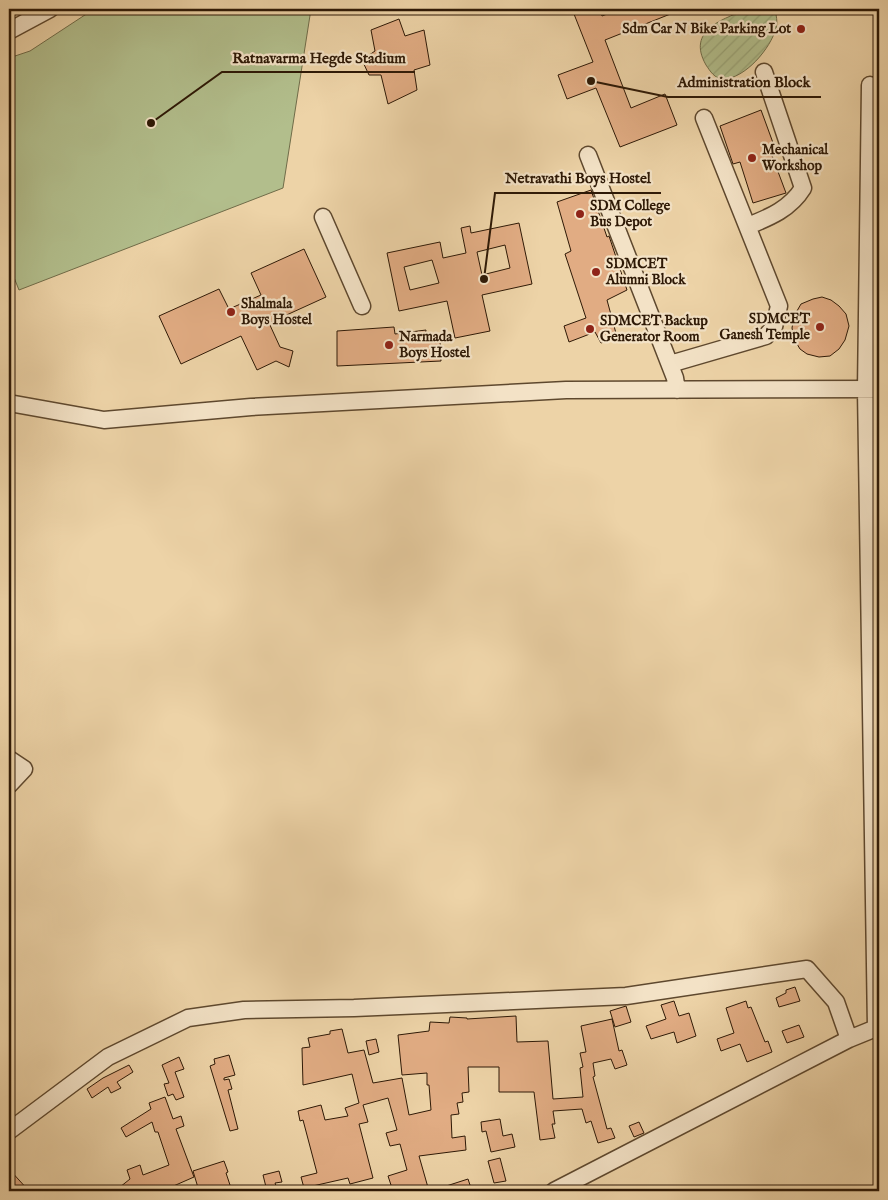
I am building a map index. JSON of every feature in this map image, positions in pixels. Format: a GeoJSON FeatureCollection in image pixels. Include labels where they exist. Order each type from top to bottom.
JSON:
{"type":"FeatureCollection","features":[{"type":"Feature","properties":{"kind":"street"},"geometry":{"type":"LineString","coordinates":[[9,31],[50,9]]}},
{"type":"Feature","properties":{"kind":"street"},"geometry":{"type":"LineString","coordinates":[[748,226],[778,214],[796,200],[803,188],[764,72]]}},
{"type":"Feature","properties":{"kind":"street"},"geometry":{"type":"LineString","coordinates":[[554,1191],[849,1039],[876,1028],[870,86]]}},
{"type":"Feature","properties":{"kind":"street"},"geometry":{"type":"LineString","coordinates":[[670,364],[766,336],[774,327],[780,306],[704,118]]}},
{"type":"Feature","properties":{"kind":"street"},"geometry":{"type":"LineString","coordinates":[[588,155],[670,364],[677,390]]}},
{"type":"Feature","properties":{"kind":"street"},"geometry":{"type":"LineString","coordinates":[[323,217],[362,306]]}},
{"type":"Feature","properties":{"kind":"street"},"geometry":{"type":"LineString","coordinates":[[9,403],[104,420],[251,407],[537,392],[872,390]]}},
{"type":"Feature","properties":{"kind":"street"},"geometry":{"type":"LineString","coordinates":[[9,759],[24,769],[9,785]]}},
{"type":"Feature","properties":{"kind":"street"},"geometry":{"type":"LineString","coordinates":[[9,1131],[108,1057],[188,1018],[244,1010],[354,1008],[626,996],[807,970],[836,1002],[849,1039]]}},
{"type":"Feature","properties":{"kind":"green space"},"geometry":{"type":"Polygon","coordinates":[[[94,9],[311,9],[283,188],[19,290],[9,265],[9,58],[30,51],[94,9]]]}},
{"type":"Feature","properties":{"kind":"green space"},"geometry":{"type":"Polygon","coordinates":[[[748,9],[775,9],[777,23],[773,36],[763,53],[748,68],[731,78],[718,78],[706,65],[701,53],[701,43],[704,35],[718,22],[748,9]]]}},
{"type":"Feature","properties":{"kind":"building"},"geometry":{"type":"Polygon","coordinates":[[[572,9],[599,9],[602,16],[620,9],[683,9],[605,40],[631,108],[665,94],[677,125],[620,147],[596,88],[567,99],[558,75],[593,62],[572,9]]]}},
{"type":"Feature","properties":{"kind":"building"},"geometry":{"type":"Polygon","coordinates":[[[399,19],[405,36],[424,30],[430,65],[414,70],[417,90],[388,104],[381,75],[369,75],[362,60],[375,51],[371,30],[399,19]]]}},
{"type":"Feature","properties":{"kind":"building","name":"Mechanical Workshop"},"geometry":{"type":"Polygon","coordinates":[[[761,110],[776,151],[771,153],[786,193],[753,203],[740,162],[733,164],[720,126],[761,110]]]}},
{"type":"Feature","properties":{"kind":"building"},"geometry":{"type":"Polygon","coordinates":[[[591,190],[627,290],[607,300],[617,337],[601,343],[595,332],[569,342],[564,326],[586,318],[565,254],[571,251],[557,202],[591,190]]]}},
{"type":"Feature","properties":{"kind":"building"},"geometry":{"type":"Polygon","coordinates":[[[519,223],[532,284],[482,295],[490,331],[455,338],[447,301],[399,311],[387,253],[440,242],[443,258],[466,253],[461,228],[470,226],[471,233],[519,223]],[[505,245],[477,252],[482,275],[510,268],[505,245]],[[432,260],[404,267],[410,290],[439,283],[432,260]]]}},
{"type":"Feature","properties":{"kind":"building","name":"Shalmala Boys Hostel"},"geometry":{"type":"Polygon","coordinates":[[[304,249],[326,297],[269,323],[280,347],[293,351],[289,367],[276,361],[257,370],[241,336],[181,364],[159,316],[219,289],[229,309],[261,295],[251,273],[304,249]]]}},
{"type":"Feature","properties":{"kind":"building","name":"SDMCET Ganesh Temple"},"geometry":{"type":"Polygon","coordinates":[[[822,297],[831,300],[839,306],[846,314],[849,326],[845,340],[839,349],[830,356],[819,357],[807,354],[800,349],[794,339],[792,328],[794,316],[801,304],[822,297]]]}},
{"type":"Feature","properties":{"kind":"building","name":"Narmada Boys Hostel"},"geometry":{"type":"Polygon","coordinates":[[[394,327],[395,334],[426,330],[425,339],[440,338],[441,361],[337,366],[337,331],[394,327]]]}},
{"type":"Feature","properties":{"kind":"building"},"geometry":{"type":"Polygon","coordinates":[[[795,987],[800,1001],[779,1007],[776,998],[786,993],[786,990],[795,987]]]}},
{"type":"Feature","properties":{"kind":"building"},"geometry":{"type":"Polygon","coordinates":[[[674,1001],[679,1016],[689,1013],[696,1036],[677,1043],[674,1032],[651,1039],[646,1026],[666,1019],[661,1005],[674,1001]]]}},
{"type":"Feature","properties":{"kind":"building"},"geometry":{"type":"Polygon","coordinates":[[[746,1001],[748,1008],[751,1007],[765,1042],[768,1041],[772,1052],[747,1062],[740,1044],[721,1051],[717,1039],[734,1033],[726,1008],[746,1001]]]}},
{"type":"Feature","properties":{"kind":"building"},"geometry":{"type":"Polygon","coordinates":[[[626,1006],[631,1022],[615,1027],[610,1011],[626,1006]]]}},
{"type":"Feature","properties":{"kind":"building"},"geometry":{"type":"Polygon","coordinates":[[[516,1016],[517,1042],[548,1041],[553,1099],[583,1097],[580,1068],[583,1067],[580,1053],[586,1052],[581,1026],[612,1019],[619,1051],[622,1050],[627,1065],[615,1069],[611,1059],[593,1063],[595,1076],[593,1077],[607,1129],[611,1128],[615,1138],[598,1143],[591,1121],[586,1123],[582,1109],[553,1111],[555,1124],[552,1124],[555,1138],[540,1140],[534,1092],[499,1092],[499,1067],[468,1067],[469,1092],[462,1093],[463,1102],[457,1103],[459,1114],[451,1115],[452,1138],[465,1136],[466,1150],[419,1156],[429,1191],[393,1191],[388,1176],[407,1170],[400,1144],[390,1146],[386,1133],[397,1130],[388,1098],[363,1105],[368,1122],[359,1124],[373,1178],[350,1184],[348,1178],[304,1188],[301,1177],[317,1173],[303,1120],[300,1121],[298,1111],[321,1105],[325,1120],[348,1116],[345,1108],[359,1103],[352,1074],[303,1085],[302,1048],[310,1047],[308,1038],[330,1034],[330,1031],[342,1029],[348,1053],[364,1050],[373,1083],[402,1078],[409,1115],[431,1110],[429,1085],[427,1085],[427,1073],[402,1075],[398,1035],[429,1031],[430,1022],[449,1023],[450,1017],[467,1019],[516,1016]]]}},
{"type":"Feature","properties":{"kind":"building"},"geometry":{"type":"Polygon","coordinates":[[[799,1025],[804,1037],[787,1043],[782,1031],[799,1025]]]}},
{"type":"Feature","properties":{"kind":"building"},"geometry":{"type":"Polygon","coordinates":[[[376,1039],[379,1052],[369,1055],[366,1041],[376,1039]]]}},
{"type":"Feature","properties":{"kind":"building"},"geometry":{"type":"Polygon","coordinates":[[[229,1055],[235,1075],[224,1078],[224,1080],[229,1079],[232,1089],[228,1090],[238,1129],[230,1131],[210,1066],[215,1064],[214,1059],[229,1055]]]}},
{"type":"Feature","properties":{"kind":"building"},"geometry":{"type":"Polygon","coordinates":[[[179,1057],[184,1069],[175,1072],[184,1097],[176,1100],[173,1094],[168,1096],[164,1084],[169,1083],[162,1065],[179,1057]]]}},
{"type":"Feature","properties":{"kind":"building"},"geometry":{"type":"Polygon","coordinates":[[[129,1065],[133,1072],[117,1082],[121,1088],[111,1093],[108,1087],[92,1098],[87,1089],[103,1078],[129,1065]]]}},
{"type":"Feature","properties":{"kind":"building"},"geometry":{"type":"Polygon","coordinates":[[[165,1097],[173,1119],[181,1116],[184,1126],[176,1129],[194,1177],[169,1188],[170,1191],[115,1191],[130,1179],[127,1170],[140,1165],[143,1175],[169,1165],[158,1132],[155,1132],[152,1122],[126,1137],[121,1128],[151,1109],[149,1103],[165,1097]]]}},
{"type":"Feature","properties":{"kind":"building"},"geometry":{"type":"Polygon","coordinates":[[[500,1119],[503,1136],[512,1134],[515,1147],[491,1152],[486,1131],[482,1132],[481,1122],[500,1119]]]}},
{"type":"Feature","properties":{"kind":"building"},"geometry":{"type":"Polygon","coordinates":[[[639,1122],[644,1133],[634,1137],[629,1126],[639,1122]]]}},
{"type":"Feature","properties":{"kind":"building"},"geometry":{"type":"Polygon","coordinates":[[[500,1158],[506,1181],[494,1183],[488,1161],[500,1158]]]}},
{"type":"Feature","properties":{"kind":"building"},"geometry":{"type":"Polygon","coordinates":[[[224,1161],[232,1191],[199,1191],[193,1171],[224,1161]]]}},
{"type":"Feature","properties":{"kind":"building"},"geometry":{"type":"Polygon","coordinates":[[[9,1169],[29,1191],[9,1191],[9,1169]]]}},
{"type":"Feature","properties":{"kind":"building"},"geometry":{"type":"Polygon","coordinates":[[[279,1171],[282,1182],[275,1183],[278,1191],[267,1191],[263,1175],[279,1171]]]}},
{"type":"Feature","properties":{"kind":"building"},"geometry":{"type":"Polygon","coordinates":[[[468,1179],[472,1191],[437,1191],[437,1189],[468,1179]]]}},
{"type":"Feature","properties":{"kind":"place","name":"Sdm Car N Bike Parking Lot"},"geometry":{"type":"Point","coordinates":[801,29]}},
{"type":"Feature","properties":{"kind":"place","name":"Administration Block"},"geometry":{"type":"Point","coordinates":[591,81]}},
{"type":"Feature","properties":{"kind":"place","name":"Ratnavarma Hegde Stadium"},"geometry":{"type":"Point","coordinates":[151,123]}},
{"type":"Feature","properties":{"kind":"place","name":"Mechanical Workshop"},"geometry":{"type":"Point","coordinates":[752,158]}},
{"type":"Feature","properties":{"kind":"place","name":"SDM College Bus Depot"},"geometry":{"type":"Point","coordinates":[580,214]}},
{"type":"Feature","properties":{"kind":"place","name":"SDMCET Alumni Block"},"geometry":{"type":"Point","coordinates":[596,272]}},
{"type":"Feature","properties":{"kind":"place","name":"Netravathi Boys Hostel"},"geometry":{"type":"Point","coordinates":[484,279]}},
{"type":"Feature","properties":{"kind":"place","name":"Shalmala Boys Hostel"},"geometry":{"type":"Point","coordinates":[231,312]}},
{"type":"Feature","properties":{"kind":"place","name":"SDMCET Ganesh Temple"},"geometry":{"type":"Point","coordinates":[820,327]}},
{"type":"Feature","properties":{"kind":"place","name":"SDMCET Backup Generator Room"},"geometry":{"type":"Point","coordinates":[590,329]}},
{"type":"Feature","properties":{"kind":"place","name":"Narmada Boys Hostel"},"geometry":{"type":"Point","coordinates":[389,345]}}]}
